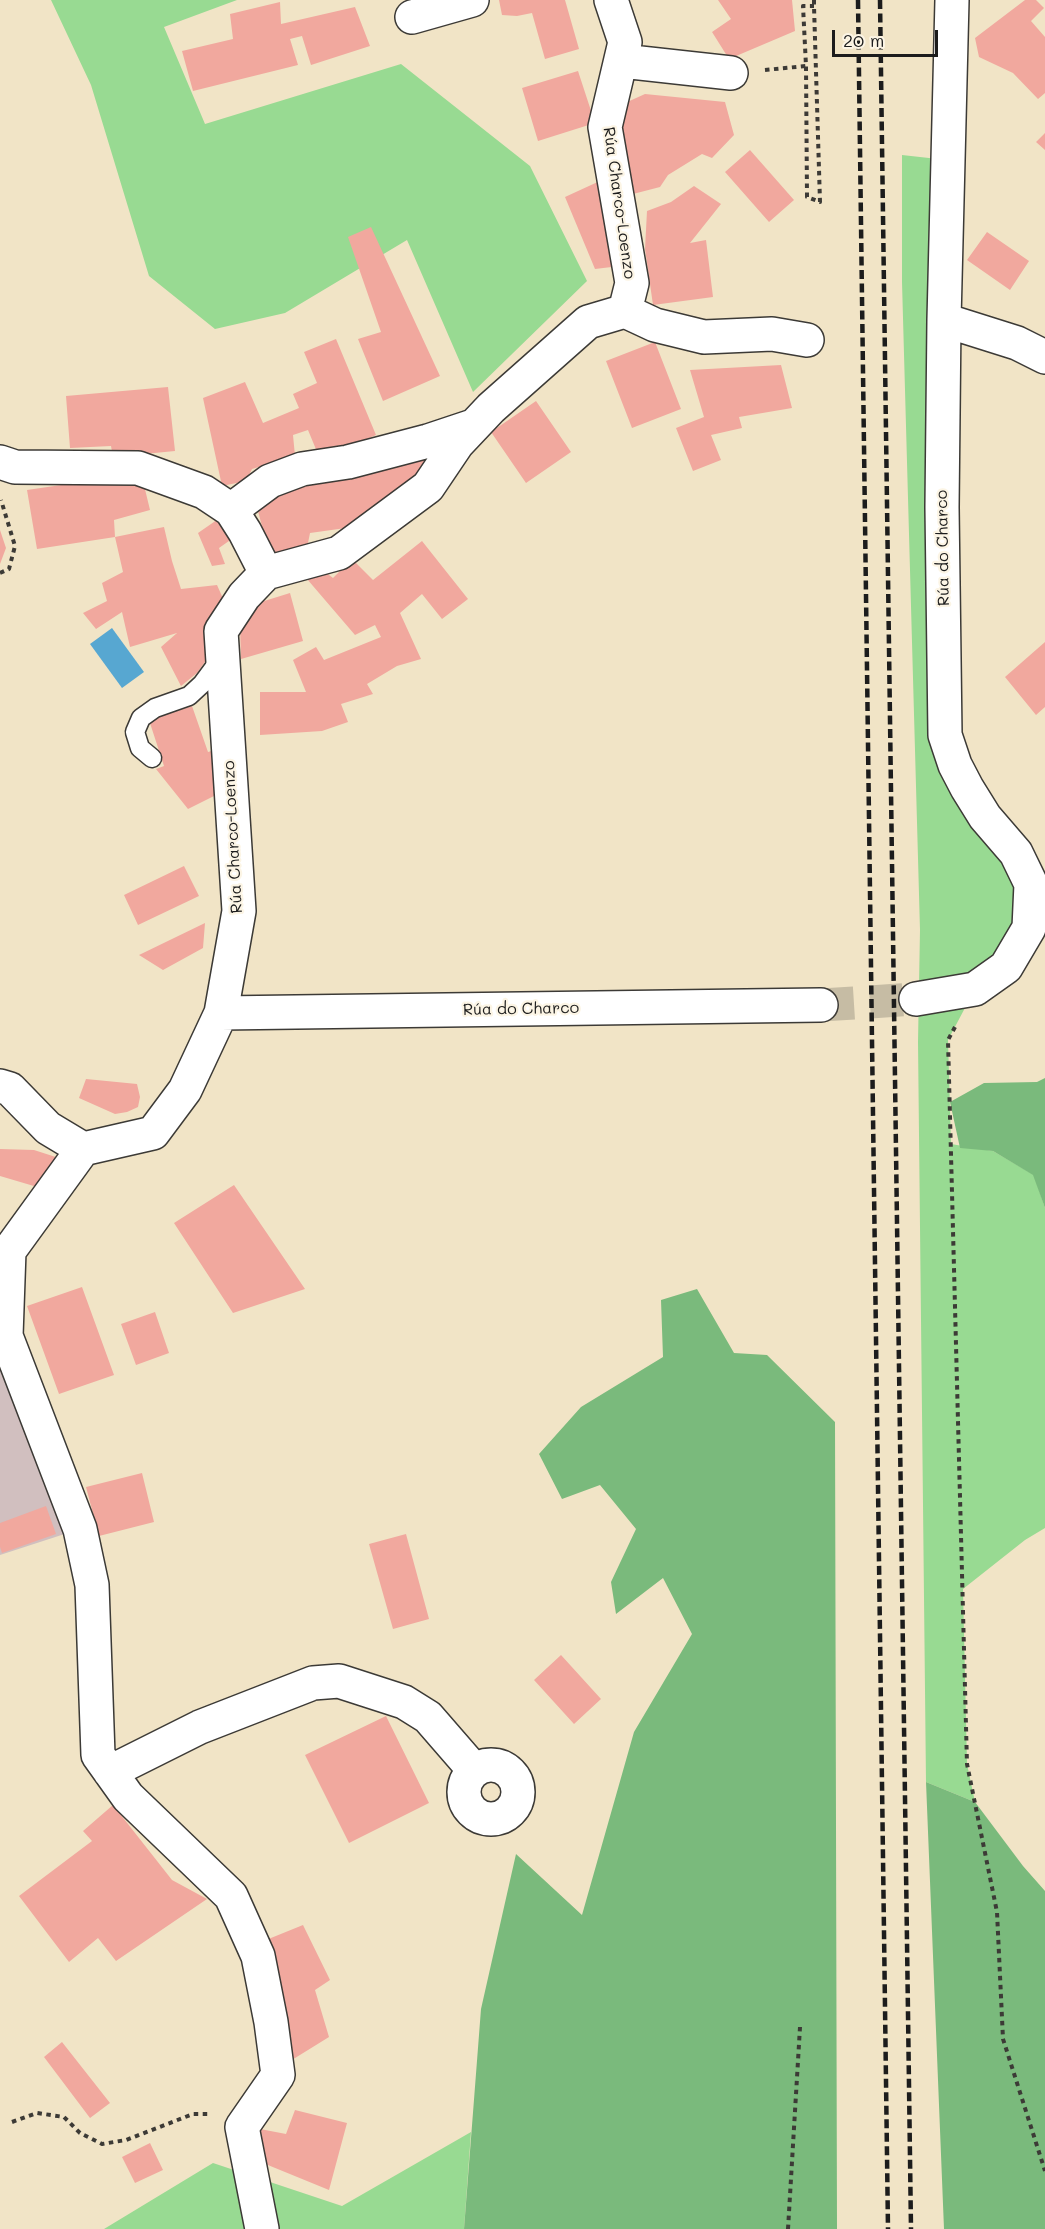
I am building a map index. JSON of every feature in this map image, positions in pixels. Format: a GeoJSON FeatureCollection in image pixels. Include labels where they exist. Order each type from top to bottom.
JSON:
{"type":"FeatureCollection","features":[{"type":"Feature","properties":{"kind":"street"},"geometry":{"type":"LineString","coordinates":[[412,17],[472,0]]}},
{"type":"Feature","properties":{"kind":"street","name":"Rúa Charco-Loenzo"},"geometry":{"type":"LineString","coordinates":[[611,0],[625,42],[605,127],[632,283],[625,311]]}},
{"type":"Feature","properties":{"kind":"street","name":"Rúa do Charco"},"geometry":{"type":"LineString","coordinates":[[916,999],[975,989],[1006,967],[1029,928],[1031,884],[1016,853],[985,817],[967,788],[955,765],[945,735],[942,507],[952,0]]}},
{"type":"Feature","properties":{"kind":"street"},"geometry":{"type":"LineString","coordinates":[[622,61],[731,73]]}},
{"type":"Feature","properties":{"kind":"street"},"geometry":{"type":"LineString","coordinates":[[0,462],[15,467],[138,468],[204,492],[231,510],[266,573],[339,553],[428,487],[457,444],[491,408],[588,322],[625,311],[655,325],[704,337],[772,334],[807,340]]}},
{"type":"Feature","properties":{"kind":"street"},"geometry":{"type":"LineString","coordinates":[[944,320],[1017,343],[1045,357]]}},
{"type":"Feature","properties":{"kind":"street"},"geometry":{"type":"LineString","coordinates":[[231,510],[270,481],[302,469],[348,462],[428,441],[475,425]]}},
{"type":"Feature","properties":{"kind":"street","name":"Rúa Charco-Loenzo"},"geometry":{"type":"LineString","coordinates":[[83,1149],[153,1133],[185,1090],[221,1012],[239,911],[221,631],[244,596],[266,573]]}},
{"type":"Feature","properties":{"kind":"street","name":"Rúa do Charco"},"geometry":{"type":"LineString","coordinates":[[221,1012],[821,1005]]}},
{"type":"Feature","properties":{"kind":"street"},"geometry":{"type":"LineString","coordinates":[[0,1086],[10,1089],[48,1128],[83,1149],[9,1251],[6,1336],[80,1528],[92,1585],[98,1755],[128,1797],[231,1896],[258,1956],[271,2022],[278,2075],[242,2127],[262,2229]]}},
{"type":"Feature","properties":{"kind":"street"},"geometry":{"type":"LineString","coordinates":[[110,1772],[221,1718],[313,1683],[339,1681],[404,1702],[428,1717],[474,1770]]}},
{"type":"Feature","properties":{"kind":"lane"},"geometry":{"type":"LineString","coordinates":[[152,758],[140,748],[135,732],[141,718],[155,708],[189,696],[202,684],[223,656]]}},
{"type":"Feature","properties":{"kind":"path"},"geometry":{"type":"LineString","coordinates":[[814,0],[819,202],[807,197],[803,6],[814,6]]}},
{"type":"Feature","properties":{"kind":"path"},"geometry":{"type":"LineString","coordinates":[[731,73],[806,66]]}},
{"type":"Feature","properties":{"kind":"path"},"geometry":{"type":"LineString","coordinates":[[0,496],[15,546],[9,569],[0,573]]}},
{"type":"Feature","properties":{"kind":"path"},"geometry":{"type":"LineString","coordinates":[[975,989],[948,1040],[968,1764],[997,1912],[1003,2039],[1045,2171]]}},
{"type":"Feature","properties":{"kind":"path"},"geometry":{"type":"LineString","coordinates":[[788,2229],[800,2026]]}},
{"type":"Feature","properties":{"kind":"path"},"geometry":{"type":"LineString","coordinates":[[12,2122],[38,2113],[64,2117],[80,2133],[102,2144],[126,2140],[193,2114],[215,2114],[242,2127]]}},
{"type":"Feature","properties":{"kind":"shaded area"},"geometry":{"type":"Polygon","coordinates":[[[0,1331],[80,1529],[0,1555],[0,1331]]]}},
{"type":"Feature","properties":{"kind":"green space"},"geometry":{"type":"Polygon","coordinates":[[[51,0],[237,0],[164,27],[205,124],[401,64],[530,166],[587,281],[473,392],[407,240],[285,313],[215,329],[149,276],[91,85],[51,0]]]}},
{"type":"Feature","properties":{"kind":"green space"},"geometry":{"type":"Polygon","coordinates":[[[902,155],[947,160],[945,735],[1030,911],[975,989],[948,1040],[951,1144],[993,1151],[1034,1175],[1045,1208],[1045,1528],[1025,1540],[963,1589],[967,1764],[975,1802],[926,1782],[918,1042],[920,930],[902,282],[902,155]]]}},
{"type":"Feature","properties":{"kind":"green space"},"geometry":{"type":"Polygon","coordinates":[[[1045,1078],[1045,1208],[1033,1175],[993,1151],[960,1148],[950,1102],[984,1083],[1037,1082],[1045,1078]]]}},
{"type":"Feature","properties":{"kind":"green space"},"geometry":{"type":"Polygon","coordinates":[[[697,1289],[734,1353],[767,1355],[835,1422],[837,2229],[464,2229],[481,2009],[516,1854],[582,1915],[634,1732],[692,1634],[663,1578],[616,1614],[611,1582],[636,1529],[600,1485],[562,1499],[539,1454],[581,1407],[663,1357],[661,1300],[697,1289]]]}},
{"type":"Feature","properties":{"kind":"green space"},"geometry":{"type":"Polygon","coordinates":[[[926,1782],[975,1802],[1023,1866],[1045,1891],[1045,2229],[944,2229],[926,1782]]]}},
{"type":"Feature","properties":{"kind":"green space"},"geometry":{"type":"Polygon","coordinates":[[[471,2132],[464,2229],[104,2229],[213,2163],[342,2206],[471,2132]]]}},
{"type":"Feature","properties":{"kind":"water"},"geometry":{"type":"Polygon","coordinates":[[[112,628],[144,672],[122,688],[90,644],[112,628]]]}},
{"type":"Feature","properties":{"kind":"building"},"geometry":{"type":"Polygon","coordinates":[[[499,0],[565,0],[579,49],[545,59],[532,13],[517,16],[502,15],[499,0]]]}},
{"type":"Feature","properties":{"kind":"building"},"geometry":{"type":"Polygon","coordinates":[[[718,0],[792,0],[795,31],[729,59],[712,32],[731,19],[718,0]]]}},
{"type":"Feature","properties":{"kind":"building"},"geometry":{"type":"Polygon","coordinates":[[[1025,0],[1036,0],[1044,8],[1031,21],[1045,37],[1045,93],[1038,99],[1013,73],[979,57],[975,38],[1025,0]]]}},
{"type":"Feature","properties":{"kind":"building"},"geometry":{"type":"Polygon","coordinates":[[[280,2],[281,24],[355,7],[370,46],[311,65],[302,36],[290,39],[298,65],[193,91],[182,51],[233,39],[230,14],[280,2]]]}},
{"type":"Feature","properties":{"kind":"building"},"geometry":{"type":"Polygon","coordinates":[[[578,71],[595,123],[538,141],[522,88],[578,71]]]}},
{"type":"Feature","properties":{"kind":"building"},"geometry":{"type":"Polygon","coordinates":[[[645,94],[725,102],[734,135],[712,158],[702,154],[668,175],[660,187],[633,194],[617,131],[625,103],[645,94]]]}},
{"type":"Feature","properties":{"kind":"building"},"geometry":{"type":"Polygon","coordinates":[[[1045,133],[1045,150],[1036,142],[1045,133]]]}},
{"type":"Feature","properties":{"kind":"building"},"geometry":{"type":"Polygon","coordinates":[[[750,150],[794,200],[769,222],[725,172],[750,150]]]}},
{"type":"Feature","properties":{"kind":"building"},"geometry":{"type":"Polygon","coordinates":[[[602,180],[620,266],[595,269],[565,197],[602,180]]]}},
{"type":"Feature","properties":{"kind":"building"},"geometry":{"type":"Polygon","coordinates":[[[694,186],[721,204],[690,243],[706,240],[713,297],[653,305],[645,249],[647,211],[671,202],[694,186]]]}},
{"type":"Feature","properties":{"kind":"building"},"geometry":{"type":"Polygon","coordinates":[[[371,227],[440,376],[383,401],[358,339],[381,332],[348,237],[371,227]]]}},
{"type":"Feature","properties":{"kind":"building"},"geometry":{"type":"Polygon","coordinates":[[[987,232],[1029,261],[1010,290],[967,260],[987,232]]]}},
{"type":"Feature","properties":{"kind":"building"},"geometry":{"type":"Polygon","coordinates":[[[336,339],[376,435],[320,459],[308,430],[293,435],[295,456],[252,469],[246,481],[222,486],[203,398],[245,382],[263,423],[299,408],[293,394],[317,383],[304,352],[336,339]]]}},
{"type":"Feature","properties":{"kind":"building"},"geometry":{"type":"Polygon","coordinates":[[[655,342],[681,409],[632,428],[606,361],[655,342]]]}},
{"type":"Feature","properties":{"kind":"building"},"geometry":{"type":"Polygon","coordinates":[[[781,365],[792,408],[739,417],[742,428],[711,435],[721,460],[693,471],[676,428],[704,417],[690,370],[781,365]]]}},
{"type":"Feature","properties":{"kind":"building"},"geometry":{"type":"Polygon","coordinates":[[[168,387],[175,451],[113,457],[111,446],[70,448],[66,396],[168,387]]]}},
{"type":"Feature","properties":{"kind":"building"},"geometry":{"type":"Polygon","coordinates":[[[536,401],[571,452],[526,483],[491,432],[536,401]]]}},
{"type":"Feature","properties":{"kind":"building"},"geometry":{"type":"Polygon","coordinates":[[[431,450],[433,463],[353,527],[310,533],[307,548],[278,560],[263,552],[264,534],[258,511],[284,483],[431,450]]]}},
{"type":"Feature","properties":{"kind":"building"},"geometry":{"type":"Polygon","coordinates":[[[116,477],[143,481],[150,510],[114,520],[115,537],[37,549],[27,490],[116,477]]]}},
{"type":"Feature","properties":{"kind":"building"},"geometry":{"type":"Polygon","coordinates":[[[224,515],[236,536],[219,548],[225,564],[212,566],[198,533],[224,515]]]}},
{"type":"Feature","properties":{"kind":"building"},"geometry":{"type":"Polygon","coordinates":[[[164,527],[181,589],[217,585],[225,603],[207,659],[197,673],[181,686],[161,647],[177,633],[130,647],[122,612],[96,629],[83,613],[107,601],[102,583],[123,572],[115,537],[164,527]]]}},
{"type":"Feature","properties":{"kind":"building"},"geometry":{"type":"Polygon","coordinates":[[[0,530],[6,548],[0,564],[0,530]]]}},
{"type":"Feature","properties":{"kind":"building"},"geometry":{"type":"Polygon","coordinates":[[[422,541],[468,599],[442,619],[422,594],[400,613],[421,659],[397,666],[367,684],[373,694],[341,704],[348,722],[322,731],[260,735],[260,692],[306,692],[293,660],[316,647],[324,660],[381,637],[375,625],[355,635],[307,579],[320,568],[333,578],[352,559],[373,580],[422,541]]]}},
{"type":"Feature","properties":{"kind":"building"},"geometry":{"type":"Polygon","coordinates":[[[290,593],[303,641],[241,659],[240,626],[245,607],[290,593]]]}},
{"type":"Feature","properties":{"kind":"building"},"geometry":{"type":"Polygon","coordinates":[[[1045,642],[1045,707],[1036,715],[1005,677],[1045,642]]]}},
{"type":"Feature","properties":{"kind":"building"},"geometry":{"type":"Polygon","coordinates":[[[192,706],[208,752],[218,749],[216,795],[188,809],[156,769],[164,766],[149,720],[192,706]]]}},
{"type":"Feature","properties":{"kind":"building"},"geometry":{"type":"Polygon","coordinates":[[[184,866],[199,896],[138,925],[124,895],[184,866]]]}},
{"type":"Feature","properties":{"kind":"building"},"geometry":{"type":"Polygon","coordinates":[[[205,923],[203,948],[163,970],[139,955],[205,923]]]}},
{"type":"Feature","properties":{"kind":"building"},"geometry":{"type":"Polygon","coordinates":[[[86,1079],[137,1084],[140,1097],[138,1107],[115,1114],[79,1098],[86,1079]]]}},
{"type":"Feature","properties":{"kind":"building"},"geometry":{"type":"Polygon","coordinates":[[[0,1149],[34,1150],[65,1160],[44,1189],[0,1176],[0,1149]]]}},
{"type":"Feature","properties":{"kind":"building"},"geometry":{"type":"Polygon","coordinates":[[[234,1185],[305,1289],[233,1313],[174,1223],[234,1185]]]}},
{"type":"Feature","properties":{"kind":"building"},"geometry":{"type":"Polygon","coordinates":[[[82,1287],[114,1375],[59,1394],[27,1306],[82,1287]]]}},
{"type":"Feature","properties":{"kind":"building"},"geometry":{"type":"Polygon","coordinates":[[[155,1312],[169,1353],[136,1365],[121,1324],[155,1312]]]}},
{"type":"Feature","properties":{"kind":"building"},"geometry":{"type":"Polygon","coordinates":[[[142,1473],[154,1522],[99,1536],[86,1487],[142,1473]]]}},
{"type":"Feature","properties":{"kind":"building"},"geometry":{"type":"Polygon","coordinates":[[[46,1506],[56,1534],[2,1553],[0,1523],[46,1506]]]}},
{"type":"Feature","properties":{"kind":"building"},"geometry":{"type":"Polygon","coordinates":[[[406,1534],[429,1619],[393,1629],[369,1544],[406,1534]]]}},
{"type":"Feature","properties":{"kind":"building"},"geometry":{"type":"Polygon","coordinates":[[[561,1655],[601,1699],[574,1724],[534,1680],[561,1655]]]}},
{"type":"Feature","properties":{"kind":"building"},"geometry":{"type":"Polygon","coordinates":[[[386,1716],[429,1803],[349,1843],[305,1755],[386,1716]]]}},
{"type":"Feature","properties":{"kind":"building"},"geometry":{"type":"Polygon","coordinates":[[[113,1805],[172,1880],[207,1899],[116,1961],[98,1938],[69,1962],[19,1896],[92,1841],[83,1831],[113,1805]]]}},
{"type":"Feature","properties":{"kind":"building"},"geometry":{"type":"Polygon","coordinates":[[[303,1925],[330,1980],[315,1990],[329,2037],[287,2063],[266,1940],[303,1925]]]}},
{"type":"Feature","properties":{"kind":"building"},"geometry":{"type":"Polygon","coordinates":[[[62,2042],[110,2103],[90,2118],[44,2057],[62,2042]]]}},
{"type":"Feature","properties":{"kind":"building"},"geometry":{"type":"Polygon","coordinates":[[[295,2110],[347,2123],[329,2190],[263,2163],[252,2138],[260,2129],[286,2134],[295,2110]]]}},
{"type":"Feature","properties":{"kind":"building"},"geometry":{"type":"Polygon","coordinates":[[[150,2143],[163,2170],[135,2183],[122,2157],[150,2143]]]}},
{"type":"Feature","properties":{"kind":"tunnel"},"geometry":{"type":"LineString","coordinates":[[821,1005],[916,999]]}},
{"type":"Feature","properties":{"kind":"railway"},"geometry":{"type":"LineString","coordinates":[[858,0],[888,2229]]}},
{"type":"Feature","properties":{"kind":"railway"},"geometry":{"type":"LineString","coordinates":[[880,0],[911,2229]]}}]}
